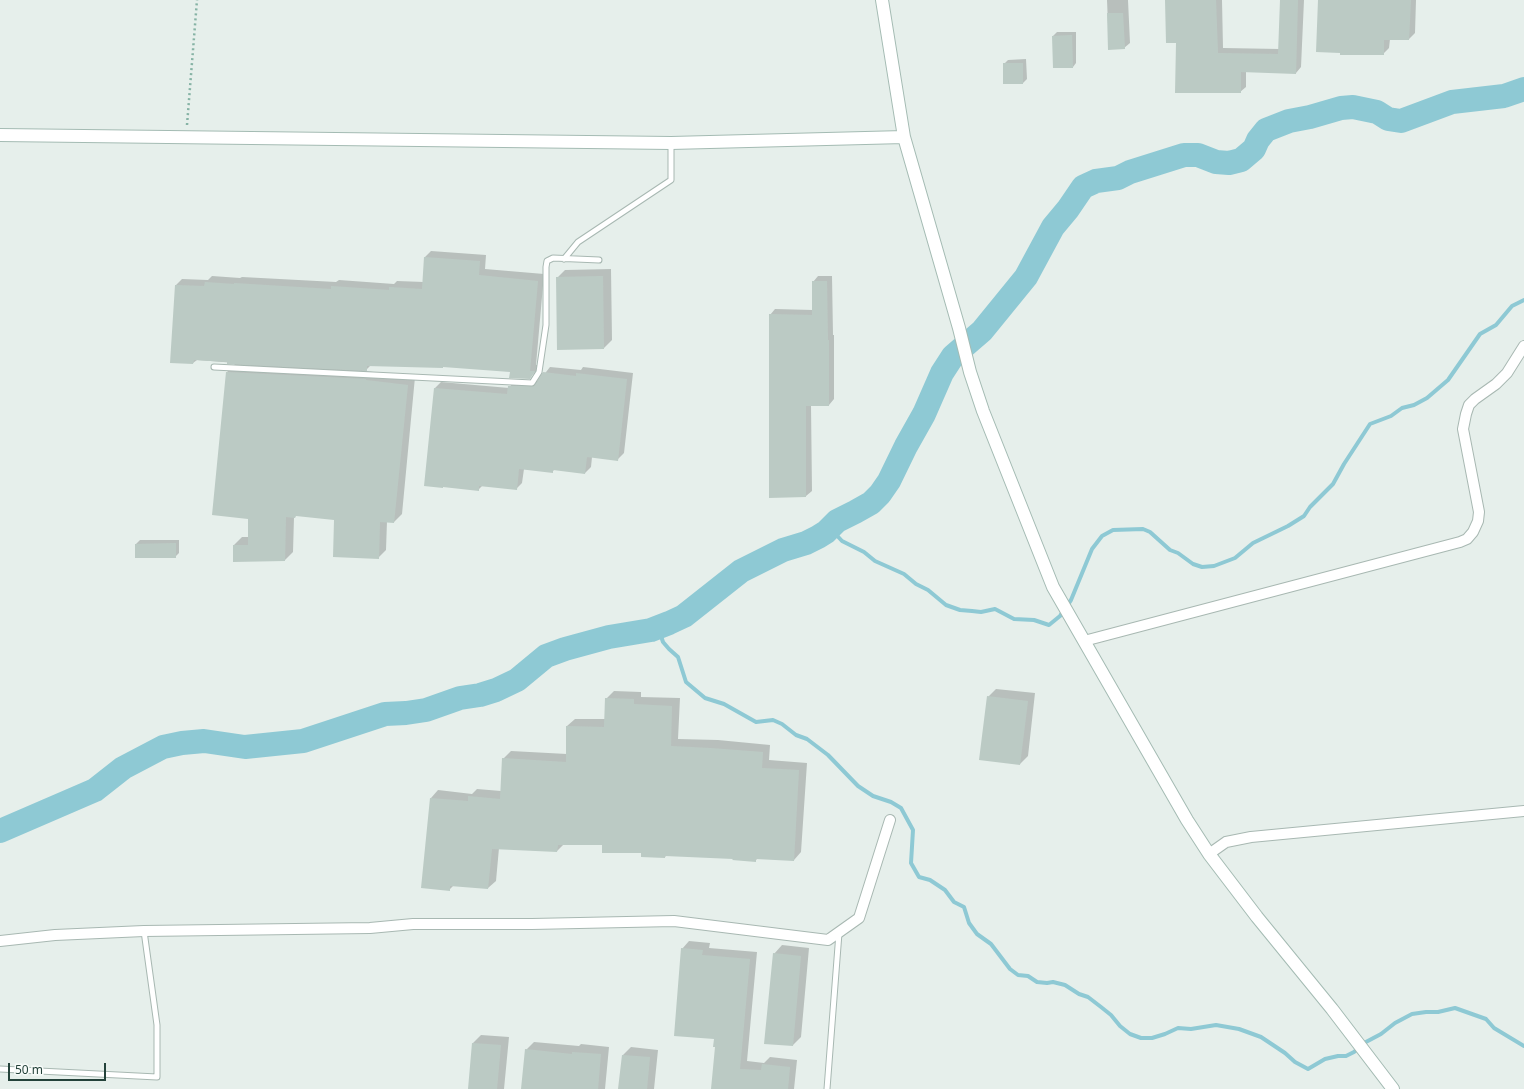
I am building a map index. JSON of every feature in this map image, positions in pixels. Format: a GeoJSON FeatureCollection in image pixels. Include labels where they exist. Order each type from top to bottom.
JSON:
{"type":"FeatureCollection","features":[{"type":"Feature","properties":{"kind":"street"},"geometry":{"type":"LineString","coordinates":[[882,0],[904,137],[959,328],[970,372],[986,418],[1059,600],[1084,640],[1187,820],[1209,854],[1393,1089]]}},
{"type":"Feature","properties":{"kind":"street"},"geometry":{"type":"LineString","coordinates":[[0,135],[670,143],[904,137]]}},
{"type":"Feature","properties":{"kind":"street"},"geometry":{"type":"LineString","coordinates":[[1084,640],[1467,539],[1473,532],[1478,521],[1478,512],[1463,429],[1466,414],[1469,405],[1496,384],[1507,373],[1524,346]]}},
{"type":"Feature","properties":{"kind":"street"},"geometry":{"type":"LineString","coordinates":[[1209,854],[1226,842],[1250,836],[1524,811]]}},
{"type":"Feature","properties":{"kind":"street"},"geometry":{"type":"LineString","coordinates":[[0,941],[55,935],[144,931],[370,928],[413,924],[532,924],[674,921],[828,940],[859,918],[890,820]]}},
{"type":"Feature","properties":{"kind":"lane"},"geometry":{"type":"LineString","coordinates":[[564,259],[578,242],[671,180],[670,143]]}},
{"type":"Feature","properties":{"kind":"lane"},"geometry":{"type":"LineString","coordinates":[[214,367],[532,383],[539,372],[546,325],[547,261],[553,258],[599,260]]}},
{"type":"Feature","properties":{"kind":"lane"},"geometry":{"type":"LineString","coordinates":[[0,1069],[157,1077],[157,1025],[144,931]]}},
{"type":"Feature","properties":{"kind":"lane"},"geometry":{"type":"LineString","coordinates":[[827,1089],[840,932]]}},
{"type":"Feature","properties":{"kind":"path"},"geometry":{"type":"LineString","coordinates":[[186,138],[197,0]]}},
{"type":"Feature","properties":{"kind":"building"},"geometry":{"type":"Polygon","coordinates":[[[1165,0],[1216,0],[1218,53],[1278,54],[1280,0],[1298,0],[1296,74],[1241,72],[1241,93],[1175,93],[1176,43],[1166,43],[1165,0]]]}},
{"type":"Feature","properties":{"kind":"building"},"geometry":{"type":"Polygon","coordinates":[[[1318,0],[1411,0],[1409,40],[1384,40],[1384,55],[1340,55],[1340,53],[1316,52],[1318,0]]]}},
{"type":"Feature","properties":{"kind":"building"},"geometry":{"type":"Polygon","coordinates":[[[1107,13],[1123,13],[1125,49],[1108,50],[1107,13]]]}},
{"type":"Feature","properties":{"kind":"building"},"geometry":{"type":"Polygon","coordinates":[[[1072,35],[1073,68],[1053,68],[1052,36],[1072,35]]]}},
{"type":"Feature","properties":{"kind":"building"},"geometry":{"type":"Polygon","coordinates":[[[1003,63],[1023,63],[1023,84],[1003,84],[1003,63]]]}},
{"type":"Feature","properties":{"kind":"building"},"geometry":{"type":"Polygon","coordinates":[[[424,257],[480,261],[479,275],[538,281],[530,371],[535,371],[530,379],[509,378],[510,372],[443,367],[367,366],[367,371],[227,364],[227,362],[194,360],[193,364],[170,363],[175,285],[204,286],[205,282],[331,289],[331,286],[389,290],[389,287],[422,289],[424,257]]]}},
{"type":"Feature","properties":{"kind":"building"},"geometry":{"type":"Polygon","coordinates":[[[603,276],[604,349],[557,350],[556,277],[603,276]]]}},
{"type":"Feature","properties":{"kind":"building"},"geometry":{"type":"Polygon","coordinates":[[[812,281],[827,281],[829,406],[806,406],[806,497],[769,498],[769,314],[812,315],[812,281]]]}},
{"type":"Feature","properties":{"kind":"building"},"geometry":{"type":"Polygon","coordinates":[[[226,372],[366,379],[408,385],[394,523],[380,522],[379,559],[333,557],[334,520],[296,516],[295,518],[286,517],[285,561],[233,562],[233,545],[248,545],[248,519],[212,515],[226,372]]]}},
{"type":"Feature","properties":{"kind":"building"},"geometry":{"type":"Polygon","coordinates":[[[543,372],[576,376],[576,373],[627,379],[618,461],[587,457],[585,474],[553,470],[553,473],[519,469],[517,490],[479,486],[479,491],[424,486],[434,388],[507,394],[508,386],[534,386],[543,372]]]}},
{"type":"Feature","properties":{"kind":"building"},"geometry":{"type":"Polygon","coordinates":[[[176,543],[176,558],[135,558],[135,544],[176,543]]]}},
{"type":"Feature","properties":{"kind":"building"},"geometry":{"type":"Polygon","coordinates":[[[987,696],[1028,701],[1020,765],[979,760],[987,696]]]}},
{"type":"Feature","properties":{"kind":"building"},"geometry":{"type":"Polygon","coordinates":[[[605,698],[634,699],[634,704],[672,706],[671,746],[763,752],[762,768],[799,770],[794,861],[756,859],[756,862],[732,860],[733,859],[665,856],[665,858],[641,857],[641,853],[602,853],[602,845],[558,845],[557,852],[492,849],[488,889],[450,886],[450,891],[421,888],[430,798],[468,801],[468,796],[500,799],[502,758],[566,762],[566,726],[604,727],[605,698]]]}},
{"type":"Feature","properties":{"kind":"building"},"geometry":{"type":"Polygon","coordinates":[[[681,948],[703,950],[702,955],[750,959],[740,1069],[761,1070],[762,1064],[790,1067],[788,1089],[711,1089],[715,1047],[713,1047],[714,1039],[674,1036],[681,948]]]}},
{"type":"Feature","properties":{"kind":"building"},"geometry":{"type":"Polygon","coordinates":[[[773,953],[801,956],[793,1046],[764,1044],[773,953]]]}},
{"type":"Feature","properties":{"kind":"building"},"geometry":{"type":"Polygon","coordinates":[[[472,1043],[501,1045],[497,1089],[468,1089],[472,1043]]]}},
{"type":"Feature","properties":{"kind":"building"},"geometry":{"type":"Polygon","coordinates":[[[525,1049],[572,1054],[572,1052],[601,1054],[598,1089],[521,1089],[525,1049]]]}},
{"type":"Feature","properties":{"kind":"building"},"geometry":{"type":"Polygon","coordinates":[[[622,1055],[650,1057],[647,1089],[618,1089],[622,1055]]]}},
{"type":"Feature","properties":{"kind":"waterway"},"geometry":{"type":"LineString","coordinates":[[0,831],[95,790],[123,768],[163,747],[182,743],[204,741],[245,747],[303,741],[385,714],[426,710],[460,698],[480,695],[496,690],[517,680],[546,656],[565,649],[609,637],[651,630],[684,616],[741,571],[783,550],[806,543],[818,537],[826,532],[837,521],[871,503],[880,494],[889,481],[924,414],[942,373],[953,356],[982,331],[1026,277],[1053,227],[1083,187],[1096,181],[1118,178],[1130,172],[1184,155],[1198,155],[1216,162],[1229,163],[1241,160],[1254,149],[1258,140],[1266,130],[1289,121],[1310,117],[1341,108],[1353,107],[1377,112],[1388,119],[1401,121],[1452,102],[1504,96],[1524,89]]}},
{"type":"Feature","properties":{"kind":"waterway"},"geometry":{"type":"LineString","coordinates":[[830,528],[842,541],[864,552],[875,561],[904,574],[916,584],[928,590],[946,605],[960,610],[981,612],[995,609],[1014,619],[1034,620],[1049,625],[1060,616],[1071,600],[1092,549],[1102,536],[1113,530],[1143,529],[1150,532],[1170,550],[1178,553],[1193,564],[1202,567],[1214,566],[1235,558],[1253,543],[1288,526],[1304,516],[1310,507],[1333,484],[1370,424],[1391,416],[1402,408],[1414,405],[1427,398],[1448,380],[1480,334],[1496,325],[1512,306],[1524,300]]}},
{"type":"Feature","properties":{"kind":"waterway"},"geometry":{"type":"LineString","coordinates":[[658,627],[663,642],[678,657],[686,682],[705,698],[724,704],[756,722],[773,720],[782,724],[796,735],[807,739],[828,755],[858,786],[873,796],[891,802],[901,808],[913,830],[911,863],[919,877],[930,880],[945,890],[954,902],[964,907],[969,923],[977,934],[991,944],[1010,969],[1018,975],[1028,976],[1037,982],[1053,982],[1065,985],[1079,994],[1088,997],[1111,1015],[1120,1026],[1130,1034],[1141,1038],[1152,1038],[1178,1028],[1191,1029],[1216,1025],[1239,1029],[1261,1037],[1285,1053],[1295,1062],[1308,1069],[1325,1059],[1346,1056],[1354,1052],[1364,1043],[1412,1014],[1438,1012],[1455,1008],[1486,1019],[1494,1028],[1524,1046]]}}]}
